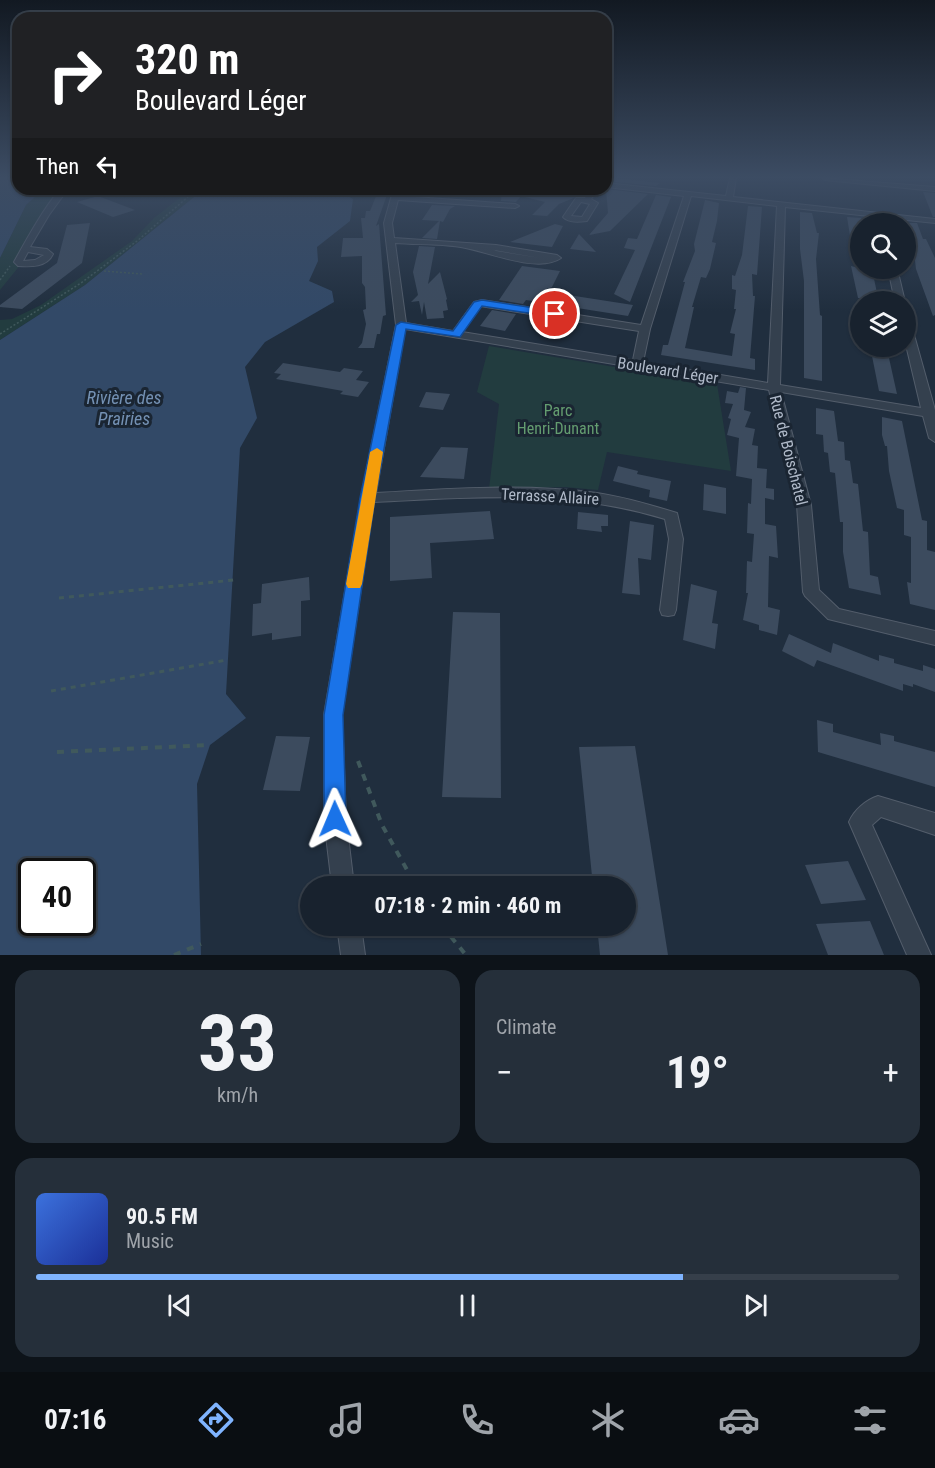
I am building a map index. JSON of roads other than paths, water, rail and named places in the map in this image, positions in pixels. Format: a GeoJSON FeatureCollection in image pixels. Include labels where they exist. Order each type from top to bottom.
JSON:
{"type":"FeatureCollection","features":[{"type":"Feature","properties":{"kind":"street"},"geometry":{"type":"LineString","coordinates":[[25,249],[44,251],[49,254],[43,261],[37,263],[21,264],[18,262],[25,249],[41,223]]}},
{"type":"Feature","properties":{"kind":"street"},"geometry":{"type":"LineString","coordinates":[[342,876],[335,819],[333,715],[368,498],[401,325],[388,223]]}},
{"type":"Feature","properties":{"kind":"street"},"geometry":{"type":"LineString","coordinates":[[637,364],[645,329],[679,223]]}},
{"type":"Feature","properties":{"kind":"street","name":"Rue de Boischatel"},"geometry":{"type":"LineString","coordinates":[[781,223],[774,387],[804,505],[811,592],[834,614],[935,639]]}},
{"type":"Feature","properties":{"kind":"street"},"geometry":{"type":"LineString","coordinates":[[391,240],[496,248],[557,258],[548,260],[493,253],[476,248]]}},
{"type":"Feature","properties":{"kind":"street"},"geometry":{"type":"LineString","coordinates":[[456,334],[477,304],[482,303],[645,329]]}},
{"type":"Feature","properties":{"kind":"street","name":"Boulevard Léger"},"geometry":{"type":"LineString","coordinates":[[401,325],[932,414]]}},
{"type":"Feature","properties":{"kind":"street"},"geometry":{"type":"LineString","coordinates":[[916,357],[932,414],[935,438]]}},
{"type":"Feature","properties":{"kind":"street","name":"Terrasse Allaire"},"geometry":{"type":"LineString","coordinates":[[368,498],[489,493],[572,494],[649,508],[672,516],[676,539],[668,610]]}},
{"type":"Feature","properties":{"kind":"street"},"geometry":{"type":"LineString","coordinates":[[919,955],[860,822],[878,806],[935,824]]}},
{"type":"Feature","properties":{"kind":"street"},"geometry":{"type":"LineString","coordinates":[[350,936],[353,955]]}},
{"type":"Feature","properties":{"kind":"water"},"geometry":{"type":"Polygon","coordinates":[[[0,223],[17,223],[0,258],[0,223]]]}},
{"type":"Feature","properties":{"kind":"water","name":"Rivière des Prairies"},"geometry":{"type":"Polygon","coordinates":[[[162,223],[348,223],[317,247],[318,261],[309,281],[332,291],[334,302],[265,342],[245,367],[257,418],[240,448],[226,694],[246,718],[210,745],[197,784],[201,955],[0,955],[0,340],[85,285],[162,223]]]}},
{"type":"Feature","properties":{"kind":"park label","name":"Parc Henri-Dunant"},"geometry":{"type":"Point","coordinates":[558,419]}}]}
